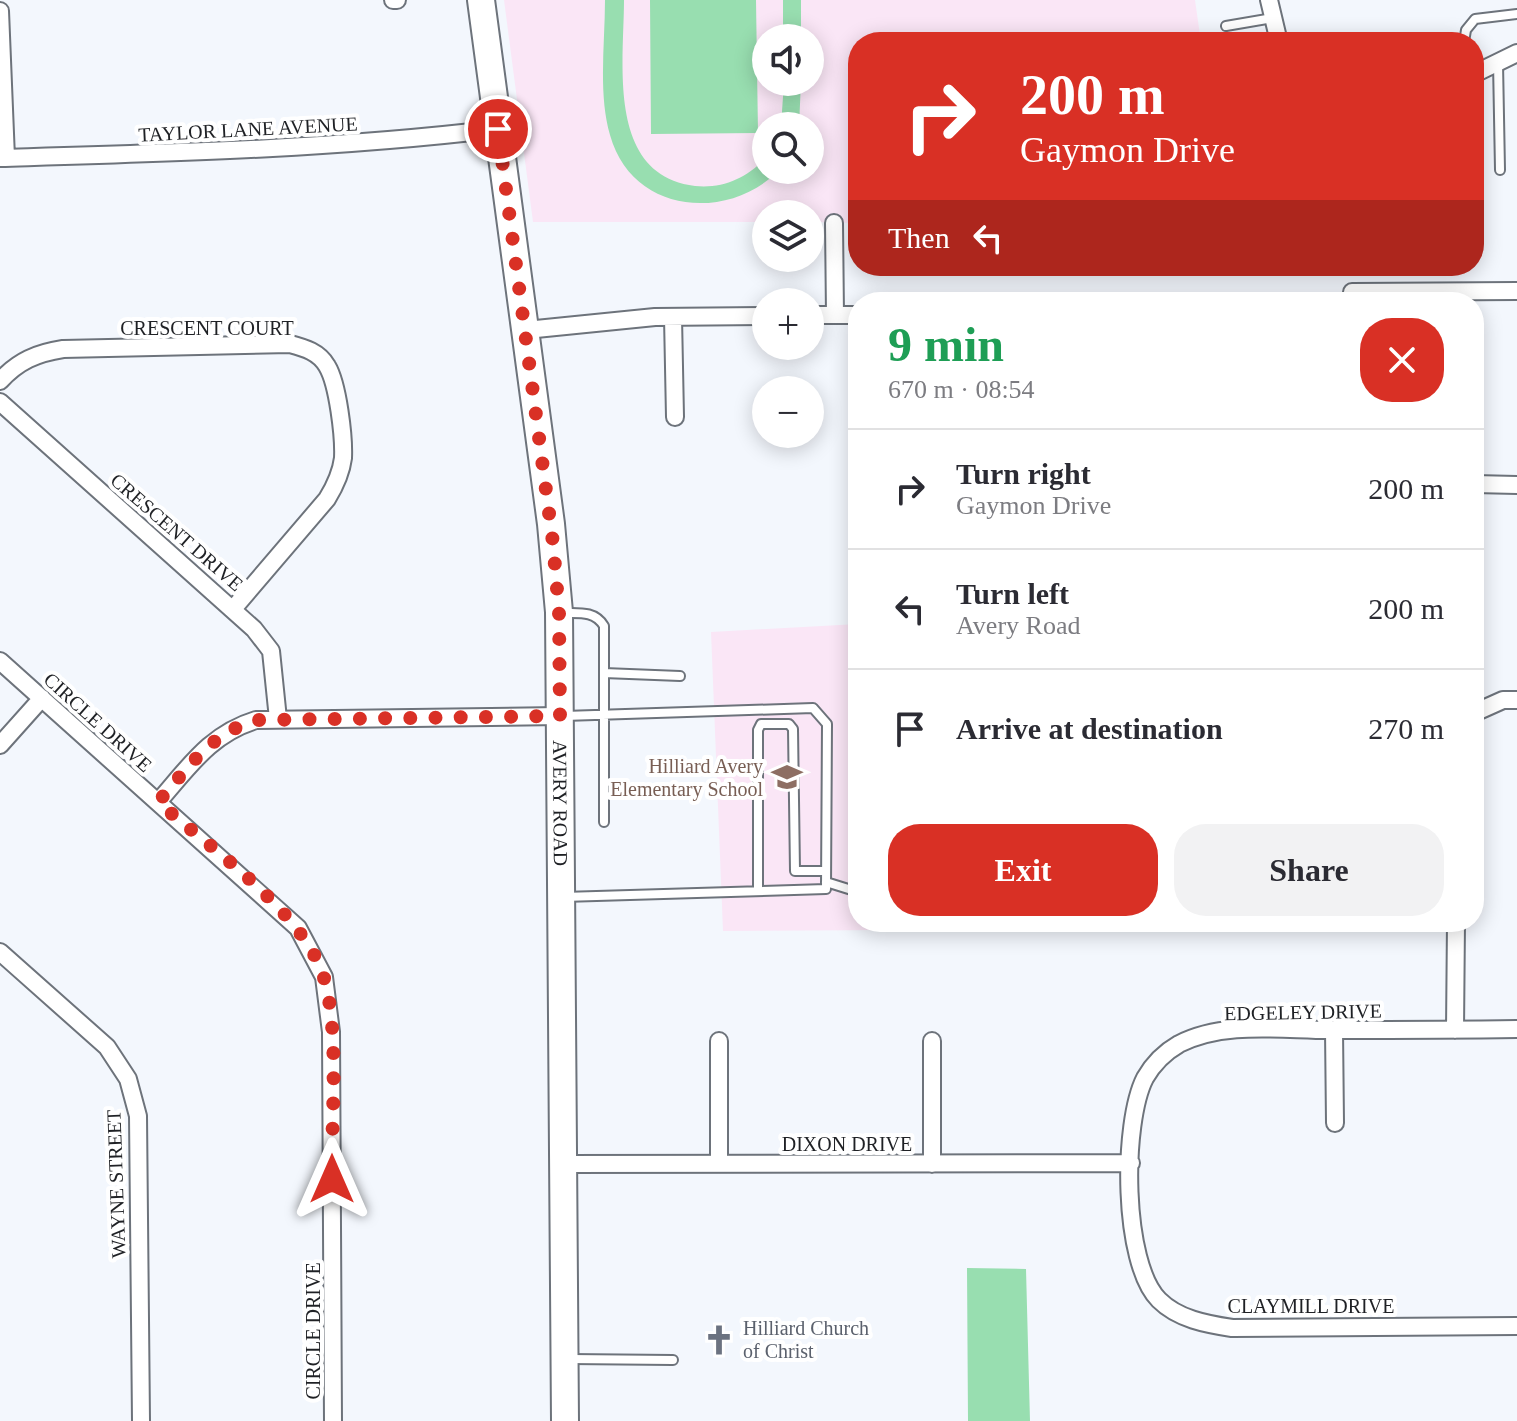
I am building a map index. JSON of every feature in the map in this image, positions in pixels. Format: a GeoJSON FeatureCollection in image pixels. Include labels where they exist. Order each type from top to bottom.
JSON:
{"type":"FeatureCollection","features":[{"type":"Feature","properties":{"kind":"main road","name":"AVERY ROAD"},"geometry":{"type":"LineString","coordinates":[[481,0],[526,330],[559,612],[565,1421]]}},
{"type":"Feature","properties":{"kind":"street"},"geometry":{"type":"LineString","coordinates":[[1269,0],[1276,32]]}},
{"type":"Feature","properties":{"kind":"street"},"geometry":{"type":"LineString","coordinates":[[0,11],[3,158]]}},
{"type":"Feature","properties":{"kind":"street"},"geometry":{"type":"LineString","coordinates":[[1484,69],[1517,53]]}},
{"type":"Feature","properties":{"kind":"street","name":"TAYLOR LANE AVENUE"},"geometry":{"type":"LineString","coordinates":[[3,158],[226,152],[389,142],[498,129]]}},
{"type":"Feature","properties":{"kind":"street"},"geometry":{"type":"LineString","coordinates":[[834,223],[835,315]]}},
{"type":"Feature","properties":{"kind":"street"},"geometry":{"type":"LineString","coordinates":[[1352,292],[1517,291]]}},
{"type":"Feature","properties":{"kind":"street"},"geometry":{"type":"LineString","coordinates":[[824,315],[848,315]]}},
{"type":"Feature","properties":{"kind":"street"},"geometry":{"type":"LineString","coordinates":[[526,330],[673,317],[752,316]]}},
{"type":"Feature","properties":{"kind":"street"},"geometry":{"type":"LineString","coordinates":[[673,317],[675,417]]}},
{"type":"Feature","properties":{"kind":"street","name":"CRESCENT COURT"},"geometry":{"type":"LineString","coordinates":[[0,381],[11,369],[35,354],[63,349],[290,344],[311,350],[326,364],[334,383],[343,457],[339,479],[327,499],[233,609]]}},
{"type":"Feature","properties":{"kind":"street","name":"CRESCENT DRIVE"},"geometry":{"type":"LineString","coordinates":[[0,402],[233,609],[271,651],[278,719]]}},
{"type":"Feature","properties":{"kind":"street"},"geometry":{"type":"LineString","coordinates":[[1484,484],[1517,485]]}},
{"type":"Feature","properties":{"kind":"street","name":"CIRCLE DRIVE"},"geometry":{"type":"LineString","coordinates":[[0,661],[298,928],[324,977],[331,1032],[333,1421]]}},
{"type":"Feature","properties":{"kind":"street"},"geometry":{"type":"LineString","coordinates":[[0,745],[42,698]]}},
{"type":"Feature","properties":{"kind":"street"},"geometry":{"type":"LineString","coordinates":[[1484,709],[1503,700],[1517,700]]}},
{"type":"Feature","properties":{"kind":"street"},"geometry":{"type":"LineString","coordinates":[[158,802],[208,746],[230,728],[256,720],[560,716]]}},
{"type":"Feature","properties":{"kind":"street"},"geometry":{"type":"LineString","coordinates":[[1455,1030],[1456,932]]}},
{"type":"Feature","properties":{"kind":"street","name":"WAYNE STREET"},"geometry":{"type":"LineString","coordinates":[[0,952],[107,1047],[128,1079],[138,1116],[141,1421]]}},
{"type":"Feature","properties":{"kind":"street","name":"EDGELEY DRIVE"},"geometry":{"type":"LineString","coordinates":[[1131,1163],[1131,1130],[1152,1054],[1181,1043],[1230,1030],[1517,1029]]}},
{"type":"Feature","properties":{"kind":"street"},"geometry":{"type":"LineString","coordinates":[[1334,1030],[1335,1123]]}},
{"type":"Feature","properties":{"kind":"street"},"geometry":{"type":"LineString","coordinates":[[719,1041],[719,1164]]}},
{"type":"Feature","properties":{"kind":"street"},"geometry":{"type":"LineString","coordinates":[[932,1041],[932,1164]]}},
{"type":"Feature","properties":{"kind":"street","name":"DIXON DRIVE"},"geometry":{"type":"LineString","coordinates":[[563,1164],[1131,1163]]}},
{"type":"Feature","properties":{"kind":"street","name":"CLAYMILL DRIVE"},"geometry":{"type":"LineString","coordinates":[[1131,1163],[1131,1228],[1138,1259],[1159,1300],[1186,1318],[1232,1328],[1517,1326]]}},
{"type":"Feature","properties":{"kind":"lane"},"geometry":{"type":"LineString","coordinates":[[1466,32],[1475,19],[1517,14]]}},
{"type":"Feature","properties":{"kind":"lane"},"geometry":{"type":"LineString","coordinates":[[1226,26],[1273,18]]}},
{"type":"Feature","properties":{"kind":"lane"},"geometry":{"type":"LineString","coordinates":[[1498,62],[1500,170]]}},
{"type":"Feature","properties":{"kind":"lane"},"geometry":{"type":"LineString","coordinates":[[559,612],[599,618],[604,626],[604,822]]}},
{"type":"Feature","properties":{"kind":"lane"},"geometry":{"type":"LineString","coordinates":[[604,673],[680,676]]}},
{"type":"Feature","properties":{"kind":"lane"},"geometry":{"type":"LineString","coordinates":[[560,716],[813,708],[827,724],[826,889],[561,897]]}},
{"type":"Feature","properties":{"kind":"lane"},"geometry":{"type":"LineString","coordinates":[[758,891],[758,730],[761,724],[789,724],[793,729],[795,871],[826,871]]}},
{"type":"Feature","properties":{"kind":"lane"},"geometry":{"type":"LineString","coordinates":[[826,882],[848,889]]}},
{"type":"Feature","properties":{"kind":"lane"},"geometry":{"type":"LineString","coordinates":[[564,1359],[673,1360]]}},
{"type":"Feature","properties":{"kind":"shaded area"},"geometry":{"type":"Polygon","coordinates":[[[504,0],[1195,0],[1200,32],[848,32],[848,223],[824,222],[824,200],[752,200],[752,222],[533,222],[504,0]]]}},
{"type":"Feature","properties":{"kind":"shaded area","name":"Hilliard Avery Elementary School"},"geometry":{"type":"Polygon","coordinates":[[[848,625],[848,930],[723,931],[711,632],[848,625]]]}},
{"type":"Feature","properties":{"kind":"green space"},"geometry":{"type":"Polygon","coordinates":[[[605,0],[624,0],[623,84],[626,112],[633,139],[646,161],[666,177],[695,186],[725,184],[752,170],[752,184],[761,184],[729,199],[704,203],[680,201],[657,193],[637,180],[621,160],[606,119],[603,86],[605,0]]]}},
{"type":"Feature","properties":{"kind":"green space"},"geometry":{"type":"Polygon","coordinates":[[[650,0],[756,0],[756,24],[752,24],[752,96],[757,96],[758,112],[752,112],[752,133],[651,134],[650,0]]]}},
{"type":"Feature","properties":{"kind":"green space"},"geometry":{"type":"Polygon","coordinates":[[[783,0],[801,0],[801,24],[783,24],[783,0]]]}},
{"type":"Feature","properties":{"kind":"green space"},"geometry":{"type":"Polygon","coordinates":[[[783,96],[800,96],[800,112],[782,112],[783,96]]]}},
{"type":"Feature","properties":{"kind":"green space"},"geometry":{"type":"Polygon","coordinates":[[[967,1268],[1026,1269],[1030,1421],[968,1421],[967,1268]]]}},
{"type":"Feature","properties":{"kind":"place","name":"Hilliard Avery Elementary School"},"geometry":{"type":"Point","coordinates":[787,777]}},
{"type":"Feature","properties":{"kind":"place","name":"Hilliard Church of Christ"},"geometry":{"type":"Point","coordinates":[719,1340]}},
{"type":"Feature","properties":{"kind":"route"},"geometry":{"type":"LineString","coordinates":[[332,1179],[331,1032],[324,977],[298,928],[158,802],[208,746],[230,728],[256,720],[560,716],[559,612],[553,543],[498,129]]}}]}
